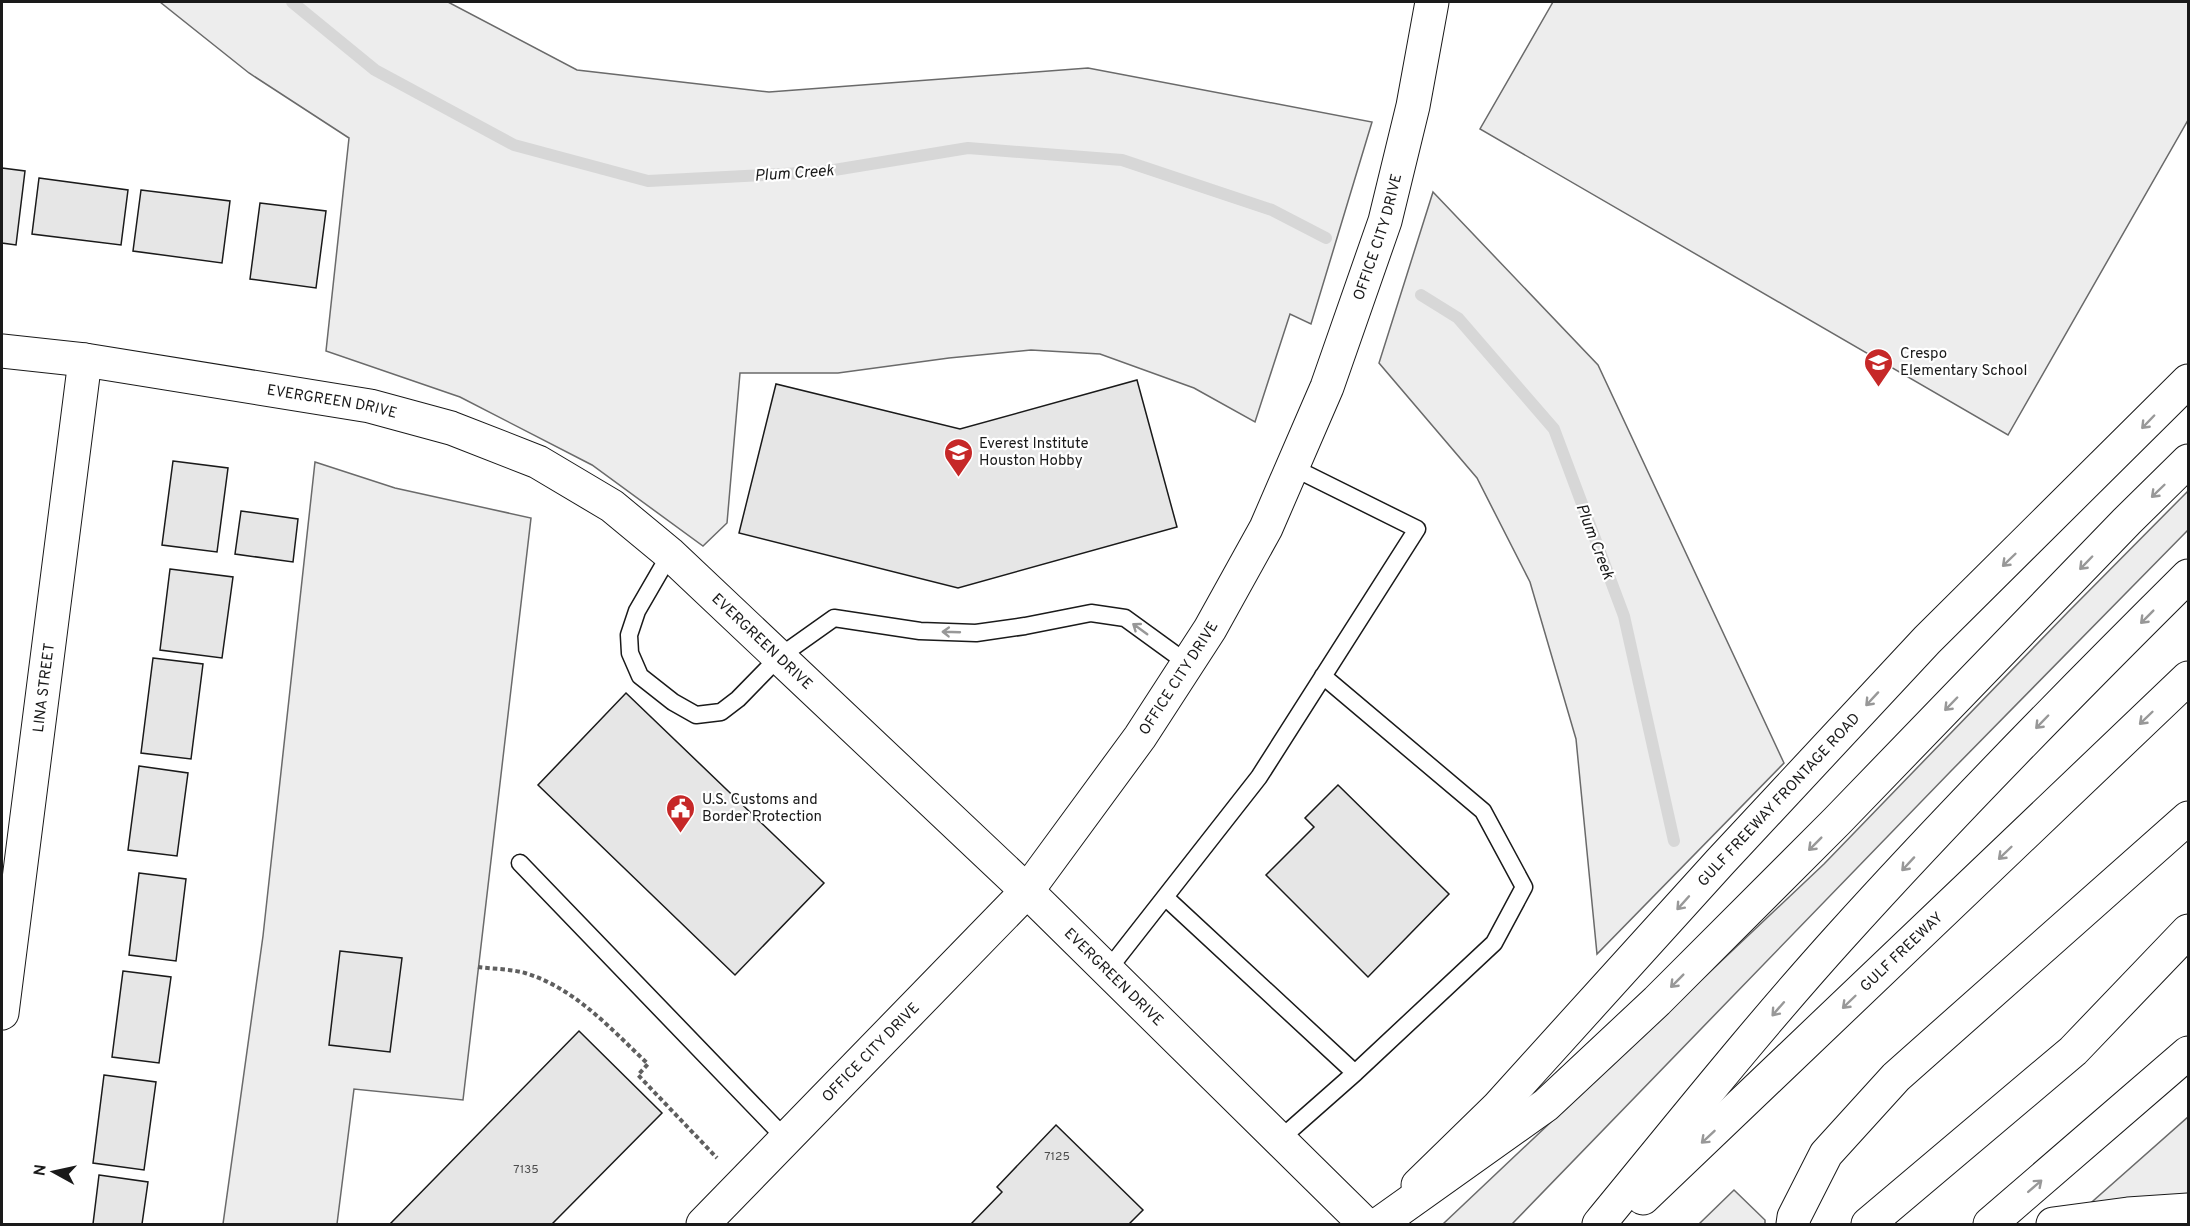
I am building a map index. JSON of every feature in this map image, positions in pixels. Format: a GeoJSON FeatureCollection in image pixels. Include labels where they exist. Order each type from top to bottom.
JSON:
{"type":"FeatureCollection","features":[{"type":"Feature","properties":{"kind":"main road","name":"OFFICE CITY DRIVE"},"geometry":{"type":"LineString","coordinates":[[703,1224],[1027,891],[1140,736],[1210,629],[1266,528],[1327,387],[1385,221],[1413,105],[1432,2]]}},
{"type":"Feature","properties":{"kind":"main road","name":"EVERGREEN DRIVE"},"geometry":{"type":"LineString","coordinates":[[2,351],[85,360],[370,406],[451,428],[538,462],[612,506],[670,554],[1027,891],[1365,1224]]}},
{"type":"Feature","properties":{"kind":"main road","name":"LINA STREET"},"geometry":{"type":"LineString","coordinates":[[2,1013],[85,360]]}},
{"type":"Feature","properties":{"kind":"main road","name":"GULF FREEWAY FRONTAGE ROAD"},"geometry":{"type":"LineString","coordinates":[[1378,1224],[1498,1107],[1720,862],[1927,640],[2188,381]]}},
{"type":"Feature","properties":{"kind":"main road"},"geometry":{"type":"LineString","coordinates":[[1378,1224],[1546,1105],[1657,1001],[1846,813],[2127,521],[2188,461]]}},
{"type":"Feature","properties":{"kind":"main road"},"geometry":{"type":"LineString","coordinates":[[1599,1224],[1748,1043],[1848,928],[2075,689],[2188,576]]}},
{"type":"Feature","properties":{"kind":"main road","name":"GULF FREEWAY"},"geometry":{"type":"LineString","coordinates":[[1615,1224],[2188,678]]}},
{"type":"Feature","properties":{"kind":"main road"},"geometry":{"type":"LineString","coordinates":[[1793,1224],[1794,1217],[1826,1154],[1896,1077],[2188,818]]}},
{"type":"Feature","properties":{"kind":"main road"},"geometry":{"type":"LineString","coordinates":[[2073,1052],[2188,931]]}},
{"type":"Feature","properties":{"kind":"main road"},"geometry":{"type":"LineString","coordinates":[[1874,1220],[2073,1052],[2188,946]]}},
{"type":"Feature","properties":{"kind":"main road"},"geometry":{"type":"LineString","coordinates":[[1990,1224],[2188,1053]]}},
{"type":"Feature","properties":{"kind":"main road"},"geometry":{"type":"LineString","coordinates":[[2054,1224],[2128,1214],[2188,1210]]}},
{"type":"Feature","properties":{"kind":"lane"},"geometry":{"type":"LineString","coordinates":[[1107,970],[1259,777],[1418,529],[1292,467]]}},
{"type":"Feature","properties":{"kind":"lane"},"geometry":{"type":"LineString","coordinates":[[670,554],[637,611],[629,635],[630,652],[640,676],[674,702],[696,715],[721,712],[738,699],[779,657],[834,618],[920,631],[976,633],[1090,613],[1125,618],[1187,663]]}},
{"type":"Feature","properties":{"kind":"lane"},"geometry":{"type":"LineString","coordinates":[[1279,1140],[1355,1073],[1494,943],[1524,887],[1483,811],[1323,676]]}},
{"type":"Feature","properties":{"kind":"lane"},"geometry":{"type":"LineString","coordinates":[[520,863],[786,1139]]}},
{"type":"Feature","properties":{"kind":"lane"},"geometry":{"type":"LineString","coordinates":[[1165,897],[1355,1073]]}},
{"type":"Feature","properties":{"kind":"path"},"geometry":{"type":"LineString","coordinates":[[478,967],[524,973],[558,987],[596,1014],[648,1064],[638,1075],[742,1184]]}},
{"type":"Feature","properties":{"kind":"shaded area"},"geometry":{"type":"Polygon","coordinates":[[[160,2],[448,2],[577,70],[769,92],[1088,68],[1372,122],[1311,324],[1290,314],[1255,422],[1194,388],[1100,354],[1031,350],[838,373],[740,373],[727,523],[703,546],[592,465],[460,397],[326,351],[349,138],[249,73],[160,2]]]}},
{"type":"Feature","properties":{"kind":"shaded area"},"geometry":{"type":"Polygon","coordinates":[[[1553,2],[2188,2],[2188,120],[2008,435],[1480,129],[1553,2]]]}},
{"type":"Feature","properties":{"kind":"shaded area"},"geometry":{"type":"Polygon","coordinates":[[[1433,192],[1598,365],[1784,763],[1597,954],[1576,739],[1530,582],[1477,478],[1379,363],[1433,192]]]}},
{"type":"Feature","properties":{"kind":"shaded area"},"geometry":{"type":"Polygon","coordinates":[[[315,462],[395,488],[531,518],[463,1100],[354,1089],[337,1224],[223,1224],[263,936],[315,462]]]}},
{"type":"Feature","properties":{"kind":"shaded area"},"geometry":{"type":"Polygon","coordinates":[[[2188,491],[2188,530],[1512,1224],[1443,1224],[1824,864],[2188,491]]]}},
{"type":"Feature","properties":{"kind":"shaded area"},"geometry":{"type":"Polygon","coordinates":[[[2188,1117],[2188,1224],[2067,1224],[2188,1117]]]}},
{"type":"Feature","properties":{"kind":"shaded area"},"geometry":{"type":"Polygon","coordinates":[[[1734,1190],[1765,1220],[1765,1224],[1699,1224],[1734,1190]]]}},
{"type":"Feature","properties":{"kind":"building"},"geometry":{"type":"Polygon","coordinates":[[[2,168],[25,171],[16,245],[2,243],[2,168]]]}},
{"type":"Feature","properties":{"kind":"building"},"geometry":{"type":"Polygon","coordinates":[[[39,178],[128,190],[121,245],[32,234],[39,178]]]}},
{"type":"Feature","properties":{"kind":"building"},"geometry":{"type":"Polygon","coordinates":[[[141,190],[230,201],[222,263],[133,251],[141,190]]]}},
{"type":"Feature","properties":{"kind":"building"},"geometry":{"type":"Polygon","coordinates":[[[260,203],[326,211],[316,288],[250,279],[260,203]]]}},
{"type":"Feature","properties":{"kind":"building","name":"Everest Institute Houston Hobby"},"geometry":{"type":"Polygon","coordinates":[[[1137,380],[1177,527],[958,588],[739,533],[776,384],[960,429],[1137,380]]]}},
{"type":"Feature","properties":{"kind":"building"},"geometry":{"type":"Polygon","coordinates":[[[173,461],[228,468],[217,552],[162,545],[173,461]]]}},
{"type":"Feature","properties":{"kind":"building"},"geometry":{"type":"Polygon","coordinates":[[[241,511],[298,519],[293,562],[235,554],[241,511]]]}},
{"type":"Feature","properties":{"kind":"building"},"geometry":{"type":"Polygon","coordinates":[[[170,569],[233,577],[222,658],[160,650],[170,569]]]}},
{"type":"Feature","properties":{"kind":"building"},"geometry":{"type":"Polygon","coordinates":[[[153,658],[203,664],[191,759],[141,753],[153,658]]]}},
{"type":"Feature","properties":{"kind":"building","name":"U.S. Customs and Border Protection"},"geometry":{"type":"Polygon","coordinates":[[[626,693],[824,883],[735,975],[538,785],[626,693]]]}},
{"type":"Feature","properties":{"kind":"building"},"geometry":{"type":"Polygon","coordinates":[[[139,766],[188,773],[177,856],[128,850],[139,766]]]}},
{"type":"Feature","properties":{"kind":"building"},"geometry":{"type":"Polygon","coordinates":[[[1338,785],[1449,894],[1368,977],[1266,875],[1314,827],[1305,818],[1338,785]]]}},
{"type":"Feature","properties":{"kind":"building"},"geometry":{"type":"Polygon","coordinates":[[[139,873],[186,879],[176,961],[129,955],[139,873]]]}},
{"type":"Feature","properties":{"kind":"building"},"geometry":{"type":"Polygon","coordinates":[[[340,951],[402,958],[390,1052],[329,1045],[340,951]]]}},
{"type":"Feature","properties":{"kind":"building"},"geometry":{"type":"Polygon","coordinates":[[[123,971],[171,977],[159,1063],[112,1057],[123,971]]]}},
{"type":"Feature","properties":{"kind":"building"},"geometry":{"type":"Polygon","coordinates":[[[579,1031],[662,1113],[552,1224],[390,1224],[579,1031]]]}},
{"type":"Feature","properties":{"kind":"building"},"geometry":{"type":"Polygon","coordinates":[[[104,1075],[156,1082],[144,1170],[93,1163],[104,1075]]]}},
{"type":"Feature","properties":{"kind":"building"},"geometry":{"type":"Polygon","coordinates":[[[1056,1125],[1143,1210],[1129,1224],[971,1224],[1002,1192],[997,1187],[1056,1125]]]}},
{"type":"Feature","properties":{"kind":"building"},"geometry":{"type":"Polygon","coordinates":[[[99,1175],[148,1182],[142,1224],[93,1224],[99,1175]]]}},
{"type":"Feature","properties":{"kind":"waterway","name":"Plum Creek"},"geometry":{"type":"LineString","coordinates":[[292,2],[375,70],[514,145],[648,181],[822,172],[968,148],[1122,160],[1272,210],[1326,238]]}},
{"type":"Feature","properties":{"kind":"waterway","name":"Plum Creek"},"geometry":{"type":"LineString","coordinates":[[1421,295],[1458,318],[1554,429],[1624,616],[1674,841]]}},
{"type":"Feature","properties":{"kind":"place","name":"Crespo Elementary School"},"geometry":{"type":"Point","coordinates":[1879,388]}},
{"type":"Feature","properties":{"kind":"place","name":"Everest Institute Houston Hobby"},"geometry":{"type":"Point","coordinates":[958,478]}},
{"type":"Feature","properties":{"kind":"place","name":"U.S. Customs and Border Protection"},"geometry":{"type":"Point","coordinates":[681,834]}}]}
